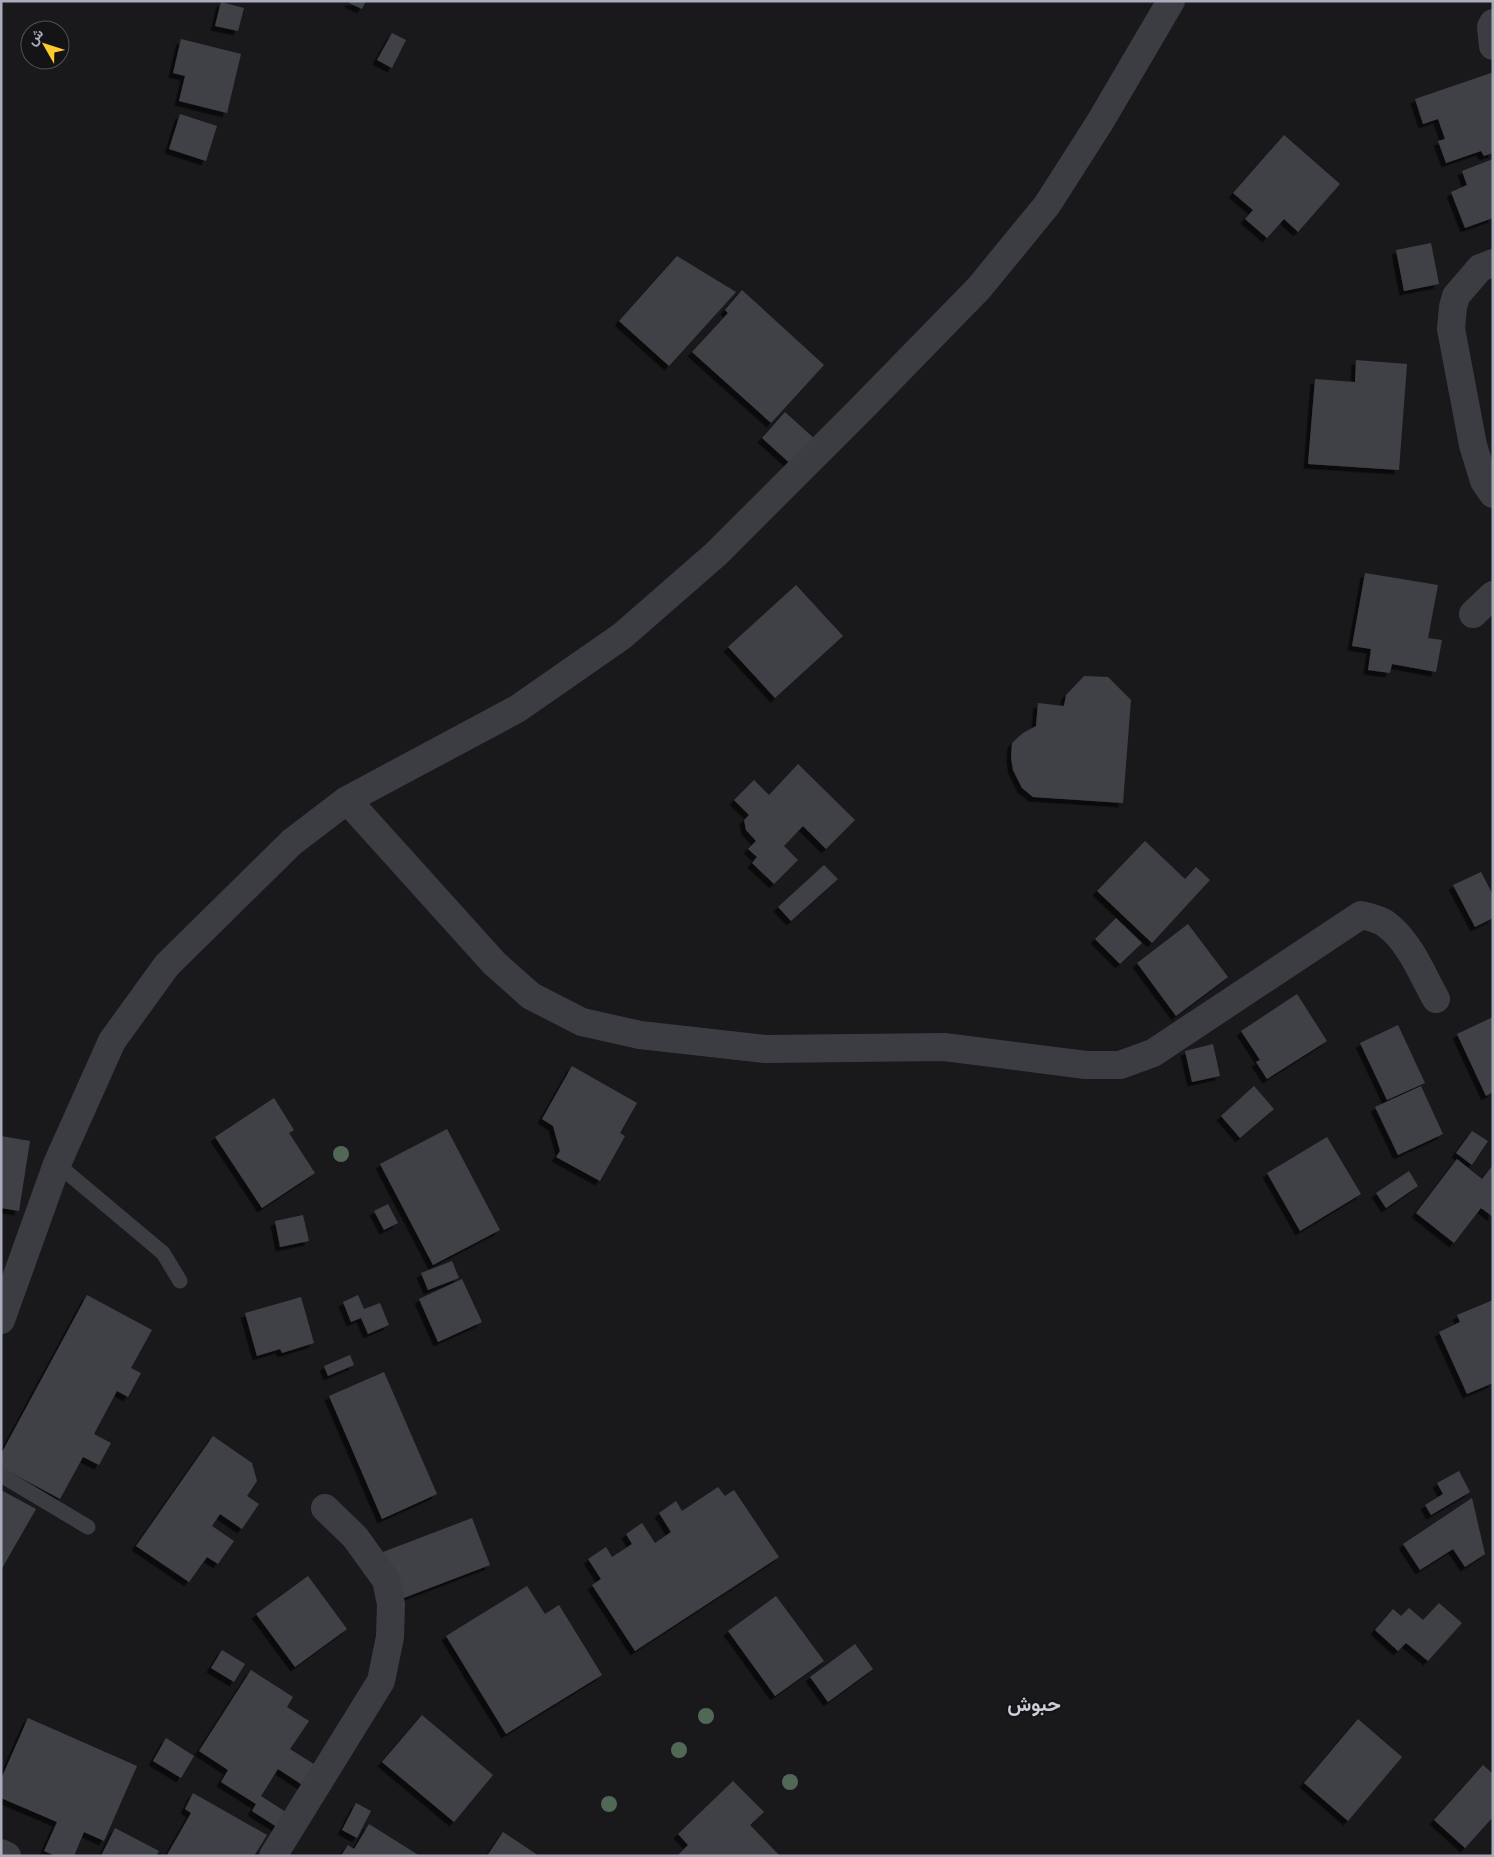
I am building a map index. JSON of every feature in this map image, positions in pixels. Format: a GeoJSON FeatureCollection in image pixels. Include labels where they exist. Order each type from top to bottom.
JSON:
{"type":"FeatureCollection","features":[{"type":"Feature","properties":{"kind":"street"},"geometry":{"type":"LineString","coordinates":[[1,1320],[57,1164],[112,1041],[167,965],[292,842],[347,800],[517,709],[622,636],[716,554],[979,288],[1047,204],[1100,122],[1171,1]]}},
{"type":"Feature","properties":{"kind":"street"},"geometry":{"type":"LineString","coordinates":[[1493,23],[1491,33],[1493,46]]}},
{"type":"Feature","properties":{"kind":"street"},"geometry":{"type":"LineString","coordinates":[[1493,263],[1480,268],[1456,296],[1451,329],[1473,445],[1484,481],[1493,494]]}},
{"type":"Feature","properties":{"kind":"street"},"geometry":{"type":"LineString","coordinates":[[1473,614],[1493,595]]}},
{"type":"Feature","properties":{"kind":"street"},"geometry":{"type":"LineString","coordinates":[[347,800],[494,963],[531,996],[582,1022],[640,1036],[765,1049],[944,1047],[1086,1065],[1120,1065],[1153,1053],[1361,915],[1386,923],[1402,940],[1436,999]]}},
{"type":"Feature","properties":{"kind":"street"},"geometry":{"type":"LineString","coordinates":[[272,1856],[381,1681],[390,1637],[391,1604],[386,1580],[355,1537],[325,1508]]}},
{"type":"Feature","properties":{"kind":"street"},"geometry":{"type":"LineString","coordinates":[[1,1853],[7,1856]]}},
{"type":"Feature","properties":{"kind":"lane"},"geometry":{"type":"LineString","coordinates":[[57,1164],[163,1253],[180,1281]]}},
{"type":"Feature","properties":{"kind":"lane"},"geometry":{"type":"LineString","coordinates":[[1,1476],[88,1526]]}},
{"type":"Feature","properties":{"kind":"building"},"geometry":{"type":"Polygon","coordinates":[[[350,1],[366,1],[362,9],[349,3],[350,1]]]}},
{"type":"Feature","properties":{"kind":"building"},"geometry":{"type":"Polygon","coordinates":[[[221,2],[244,8],[238,31],[215,26],[221,2]]]}},
{"type":"Feature","properties":{"kind":"building"},"geometry":{"type":"Polygon","coordinates":[[[392,33],[406,40],[392,68],[377,60],[392,33]]]}},
{"type":"Feature","properties":{"kind":"building"},"geometry":{"type":"Polygon","coordinates":[[[181,39],[241,54],[227,113],[179,101],[185,76],[173,73],[181,39]]]}},
{"type":"Feature","properties":{"kind":"building"},"geometry":{"type":"Polygon","coordinates":[[[1491,73],[1493,78],[1493,153],[1484,156],[1481,151],[1446,163],[1438,141],[1445,139],[1438,119],[1423,124],[1415,99],[1491,73]]]}},
{"type":"Feature","properties":{"kind":"building"},"geometry":{"type":"Polygon","coordinates":[[[180,114],[217,126],[206,161],[169,149],[180,114]]]}},
{"type":"Feature","properties":{"kind":"building"},"geometry":{"type":"Polygon","coordinates":[[[1284,135],[1340,184],[1298,232],[1284,219],[1267,238],[1245,219],[1253,210],[1233,193],[1284,135]]]}},
{"type":"Feature","properties":{"kind":"building"},"geometry":{"type":"Polygon","coordinates":[[[1493,159],[1493,218],[1465,228],[1451,192],[1467,185],[1462,171],[1493,159]]]}},
{"type":"Feature","properties":{"kind":"building"},"geometry":{"type":"Polygon","coordinates":[[[1431,243],[1439,284],[1404,291],[1396,250],[1431,243]]]}},
{"type":"Feature","properties":{"kind":"building"},"geometry":{"type":"Polygon","coordinates":[[[677,256],[736,292],[669,366],[619,321],[677,256]]]}},
{"type":"Feature","properties":{"kind":"building"},"geometry":{"type":"Polygon","coordinates":[[[742,290],[824,365],[771,423],[692,352],[728,313],[725,310],[742,290]]]}},
{"type":"Feature","properties":{"kind":"building"},"geometry":{"type":"Polygon","coordinates":[[[1356,360],[1407,364],[1399,470],[1308,464],[1315,379],[1355,382],[1356,360]]]}},
{"type":"Feature","properties":{"kind":"building"},"geometry":{"type":"Polygon","coordinates":[[[785,412],[817,441],[794,467],[762,438],[785,412]]]}},
{"type":"Feature","properties":{"kind":"building"},"geometry":{"type":"Polygon","coordinates":[[[1365,573],[1438,585],[1428,638],[1442,640],[1436,672],[1392,664],[1390,673],[1368,670],[1371,649],[1352,646],[1365,573]]]}},
{"type":"Feature","properties":{"kind":"building"},"geometry":{"type":"Polygon","coordinates":[[[796,585],[843,636],[775,698],[728,647],[796,585]]]}},
{"type":"Feature","properties":{"kind":"building"},"geometry":{"type":"Polygon","coordinates":[[[1084,676],[1108,677],[1131,700],[1123,803],[1033,797],[1022,788],[1013,770],[1011,758],[1012,743],[1023,733],[1036,726],[1038,703],[1064,706],[1066,695],[1084,676]]]}},
{"type":"Feature","properties":{"kind":"building"},"geometry":{"type":"Polygon","coordinates":[[[798,764],[855,820],[826,849],[803,826],[784,846],[798,860],[774,884],[752,863],[757,857],[748,849],[756,841],[746,830],[744,820],[749,815],[734,800],[754,780],[769,795],[798,764]]]}},
{"type":"Feature","properties":{"kind":"building"},"geometry":{"type":"Polygon","coordinates":[[[1145,841],[1185,879],[1196,867],[1210,880],[1152,943],[1097,891],[1145,841]]]}},
{"type":"Feature","properties":{"kind":"building"},"geometry":{"type":"Polygon","coordinates":[[[824,865],[838,879],[791,921],[778,907],[824,865]]]}},
{"type":"Feature","properties":{"kind":"building"},"geometry":{"type":"Polygon","coordinates":[[[1481,872],[1493,895],[1493,918],[1475,927],[1453,885],[1481,872]]]}},
{"type":"Feature","properties":{"kind":"building"},"geometry":{"type":"Polygon","coordinates":[[[1116,918],[1142,943],[1120,964],[1095,939],[1116,918]]]}},
{"type":"Feature","properties":{"kind":"building"},"geometry":{"type":"Polygon","coordinates":[[[1188,924],[1228,977],[1176,1016],[1137,963],[1188,924]]]}},
{"type":"Feature","properties":{"kind":"building"},"geometry":{"type":"Polygon","coordinates":[[[1297,994],[1327,1041],[1267,1079],[1256,1062],[1260,1060],[1241,1031],[1297,994]]]}},
{"type":"Feature","properties":{"kind":"building"},"geometry":{"type":"Polygon","coordinates":[[[1493,1017],[1493,1092],[1486,1096],[1457,1034],[1493,1017]]]}},
{"type":"Feature","properties":{"kind":"building"},"geometry":{"type":"Polygon","coordinates":[[[1398,1025],[1425,1083],[1387,1100],[1360,1043],[1398,1025]]]}},
{"type":"Feature","properties":{"kind":"building"},"geometry":{"type":"Polygon","coordinates":[[[1213,1044],[1220,1076],[1192,1082],[1185,1051],[1213,1044]]]}},
{"type":"Feature","properties":{"kind":"building"},"geometry":{"type":"Polygon","coordinates":[[[572,1066],[637,1103],[620,1133],[625,1136],[600,1181],[556,1157],[560,1151],[553,1126],[542,1119],[572,1066]]]}},
{"type":"Feature","properties":{"kind":"building"},"geometry":{"type":"Polygon","coordinates":[[[1254,1086],[1274,1109],[1240,1138],[1221,1116],[1254,1086]]]}},
{"type":"Feature","properties":{"kind":"building"},"geometry":{"type":"Polygon","coordinates":[[[1421,1086],[1443,1134],[1398,1155],[1375,1107],[1421,1086]]]}},
{"type":"Feature","properties":{"kind":"building"},"geometry":{"type":"Polygon","coordinates":[[[274,1098],[294,1130],[289,1133],[315,1173],[262,1208],[215,1137],[274,1098]]]}},
{"type":"Feature","properties":{"kind":"building"},"geometry":{"type":"Polygon","coordinates":[[[447,1129],[500,1230],[433,1265],[380,1164],[447,1129]]]}},
{"type":"Feature","properties":{"kind":"building"},"geometry":{"type":"Polygon","coordinates":[[[1472,1131],[1488,1141],[1472,1165],[1456,1153],[1472,1131]]]}},
{"type":"Feature","properties":{"kind":"building"},"geometry":{"type":"Polygon","coordinates":[[[1,1136],[30,1141],[19,1211],[1,1208],[1,1136]]]}},
{"type":"Feature","properties":{"kind":"building"},"geometry":{"type":"Polygon","coordinates":[[[1327,1137],[1361,1194],[1300,1231],[1267,1173],[1327,1137]]]}},
{"type":"Feature","properties":{"kind":"building"},"geometry":{"type":"Polygon","coordinates":[[[1457,1159],[1482,1179],[1493,1165],[1493,1217],[1481,1208],[1454,1243],[1416,1213],[1457,1159]]]}},
{"type":"Feature","properties":{"kind":"building"},"geometry":{"type":"Polygon","coordinates":[[[1409,1171],[1418,1186],[1386,1208],[1376,1193],[1409,1171]]]}},
{"type":"Feature","properties":{"kind":"building"},"geometry":{"type":"Polygon","coordinates":[[[388,1204],[398,1223],[384,1230],[374,1211],[388,1204]]]}},
{"type":"Feature","properties":{"kind":"building"},"geometry":{"type":"Polygon","coordinates":[[[303,1215],[309,1241],[280,1247],[275,1221],[303,1215]]]}},
{"type":"Feature","properties":{"kind":"building"},"geometry":{"type":"Polygon","coordinates":[[[452,1261],[459,1278],[428,1290],[421,1273],[452,1261]]]}},
{"type":"Feature","properties":{"kind":"building"},"geometry":{"type":"Polygon","coordinates":[[[462,1279],[482,1322],[438,1342],[419,1299],[462,1279]]]}},
{"type":"Feature","properties":{"kind":"building"},"geometry":{"type":"Polygon","coordinates":[[[87,1295],[152,1330],[131,1368],[141,1373],[128,1397],[117,1391],[94,1434],[111,1443],[99,1465],[83,1457],[60,1499],[1,1467],[1,1454],[87,1295]]]}},
{"type":"Feature","properties":{"kind":"building"},"geometry":{"type":"Polygon","coordinates":[[[358,1295],[364,1309],[380,1303],[389,1325],[368,1334],[361,1318],[351,1322],[343,1302],[358,1295]]]}},
{"type":"Feature","properties":{"kind":"building"},"geometry":{"type":"Polygon","coordinates":[[[301,1297],[314,1343],[282,1353],[280,1349],[257,1356],[245,1313],[301,1297]]]}},
{"type":"Feature","properties":{"kind":"building"},"geometry":{"type":"Polygon","coordinates":[[[1493,1300],[1493,1335],[1491,1336],[1493,1339],[1493,1383],[1467,1394],[1439,1332],[1460,1322],[1457,1315],[1493,1300]]]}},
{"type":"Feature","properties":{"kind":"building"},"geometry":{"type":"Polygon","coordinates":[[[350,1355],[354,1365],[328,1376],[324,1366],[350,1355]]]}},
{"type":"Feature","properties":{"kind":"building"},"geometry":{"type":"Polygon","coordinates":[[[384,1372],[437,1494],[382,1519],[329,1396],[384,1372]]]}},
{"type":"Feature","properties":{"kind":"building"},"geometry":{"type":"Polygon","coordinates":[[[213,1436],[252,1463],[257,1481],[247,1496],[259,1504],[242,1529],[220,1514],[212,1526],[234,1541],[218,1564],[207,1557],[189,1582],[136,1546],[213,1436]]]}},
{"type":"Feature","properties":{"kind":"building"},"geometry":{"type":"Polygon","coordinates":[[[1459,1471],[1470,1492],[1431,1515],[1425,1505],[1443,1494],[1437,1483],[1459,1471]]]}},
{"type":"Feature","properties":{"kind":"building"},"geometry":{"type":"Polygon","coordinates":[[[718,1487],[725,1496],[734,1490],[779,1557],[635,1651],[592,1585],[601,1579],[588,1559],[606,1547],[612,1557],[632,1544],[626,1534],[642,1523],[655,1543],[671,1532],[659,1513],[676,1501],[682,1511],[718,1487]]]}},
{"type":"Feature","properties":{"kind":"building"},"geometry":{"type":"Polygon","coordinates":[[[1,1490],[36,1509],[1,1570],[1,1490]]]}},
{"type":"Feature","properties":{"kind":"building"},"geometry":{"type":"Polygon","coordinates":[[[1472,1498],[1485,1554],[1465,1567],[1453,1549],[1420,1570],[1403,1544],[1472,1498]]]}},
{"type":"Feature","properties":{"kind":"building"},"geometry":{"type":"Polygon","coordinates":[[[472,1518],[490,1565],[401,1599],[383,1552],[472,1518]]]}},
{"type":"Feature","properties":{"kind":"building"},"geometry":{"type":"Polygon","coordinates":[[[308,1576],[347,1629],[295,1667],[256,1614],[308,1576]]]}},
{"type":"Feature","properties":{"kind":"building"},"geometry":{"type":"Polygon","coordinates":[[[527,1586],[545,1614],[559,1605],[602,1675],[506,1734],[446,1636],[527,1586]]]}},
{"type":"Feature","properties":{"kind":"building"},"geometry":{"type":"Polygon","coordinates":[[[776,1596],[824,1661],[775,1696],[728,1631],[776,1596]]]}},
{"type":"Feature","properties":{"kind":"building"},"geometry":{"type":"Polygon","coordinates":[[[1439,1603],[1462,1623],[1428,1661],[1406,1643],[1398,1651],[1375,1630],[1393,1609],[1401,1616],[1409,1608],[1423,1620],[1439,1603]]]}},
{"type":"Feature","properties":{"kind":"building"},"geometry":{"type":"Polygon","coordinates":[[[855,1644],[873,1669],[828,1702],[810,1677],[855,1644]]]}},
{"type":"Feature","properties":{"kind":"building"},"geometry":{"type":"Polygon","coordinates":[[[222,1650],[245,1664],[234,1682],[211,1668],[222,1650]]]}},
{"type":"Feature","properties":{"kind":"building"},"geometry":{"type":"Polygon","coordinates":[[[251,1670],[293,1697],[287,1707],[309,1721],[290,1749],[317,1766],[304,1786],[278,1769],[261,1796],[292,1816],[283,1831],[252,1811],[256,1804],[221,1782],[228,1770],[199,1751],[251,1670]]]}},
{"type":"Feature","properties":{"kind":"building"},"geometry":{"type":"Polygon","coordinates":[[[422,1715],[493,1775],[454,1822],[382,1762],[422,1715]]]}},
{"type":"Feature","properties":{"kind":"building"},"geometry":{"type":"Polygon","coordinates":[[[28,1718],[137,1766],[104,1841],[84,1832],[74,1856],[56,1856],[44,1851],[57,1822],[1,1798],[1,1779],[28,1718]]]}},
{"type":"Feature","properties":{"kind":"building"},"geometry":{"type":"Polygon","coordinates":[[[1358,1719],[1402,1757],[1348,1821],[1304,1783],[1358,1719]]]}},
{"type":"Feature","properties":{"kind":"building"},"geometry":{"type":"Polygon","coordinates":[[[166,1738],[194,1756],[181,1778],[153,1761],[166,1738]]]}},
{"type":"Feature","properties":{"kind":"building"},"geometry":{"type":"Polygon","coordinates":[[[1483,1765],[1493,1774],[1493,1817],[1465,1848],[1434,1820],[1483,1765]]]}},
{"type":"Feature","properties":{"kind":"building"},"geometry":{"type":"Polygon","coordinates":[[[733,1781],[764,1812],[750,1825],[780,1856],[677,1856],[688,1845],[678,1834],[733,1781]]]}},
{"type":"Feature","properties":{"kind":"building"},"geometry":{"type":"Polygon","coordinates":[[[193,1793],[267,1835],[254,1856],[167,1855],[191,1813],[185,1809],[193,1793]]]}},
{"type":"Feature","properties":{"kind":"building"},"geometry":{"type":"Polygon","coordinates":[[[356,1803],[371,1811],[357,1838],[342,1830],[356,1803]]]}},
{"type":"Feature","properties":{"kind":"building"},"geometry":{"type":"Polygon","coordinates":[[[369,1824],[420,1856],[341,1856],[348,1845],[354,1849],[369,1824]]]}},
{"type":"Feature","properties":{"kind":"building"},"geometry":{"type":"Polygon","coordinates":[[[115,1828],[159,1851],[156,1856],[101,1856],[115,1828]]]}},
{"type":"Feature","properties":{"kind":"building"},"geometry":{"type":"Polygon","coordinates":[[[503,1832],[539,1856],[487,1856],[503,1832]]]}},
{"type":"Feature","properties":{"kind":"district","name":"حبوش"},"geometry":{"type":"Point","coordinates":[1034,1704]}}]}
